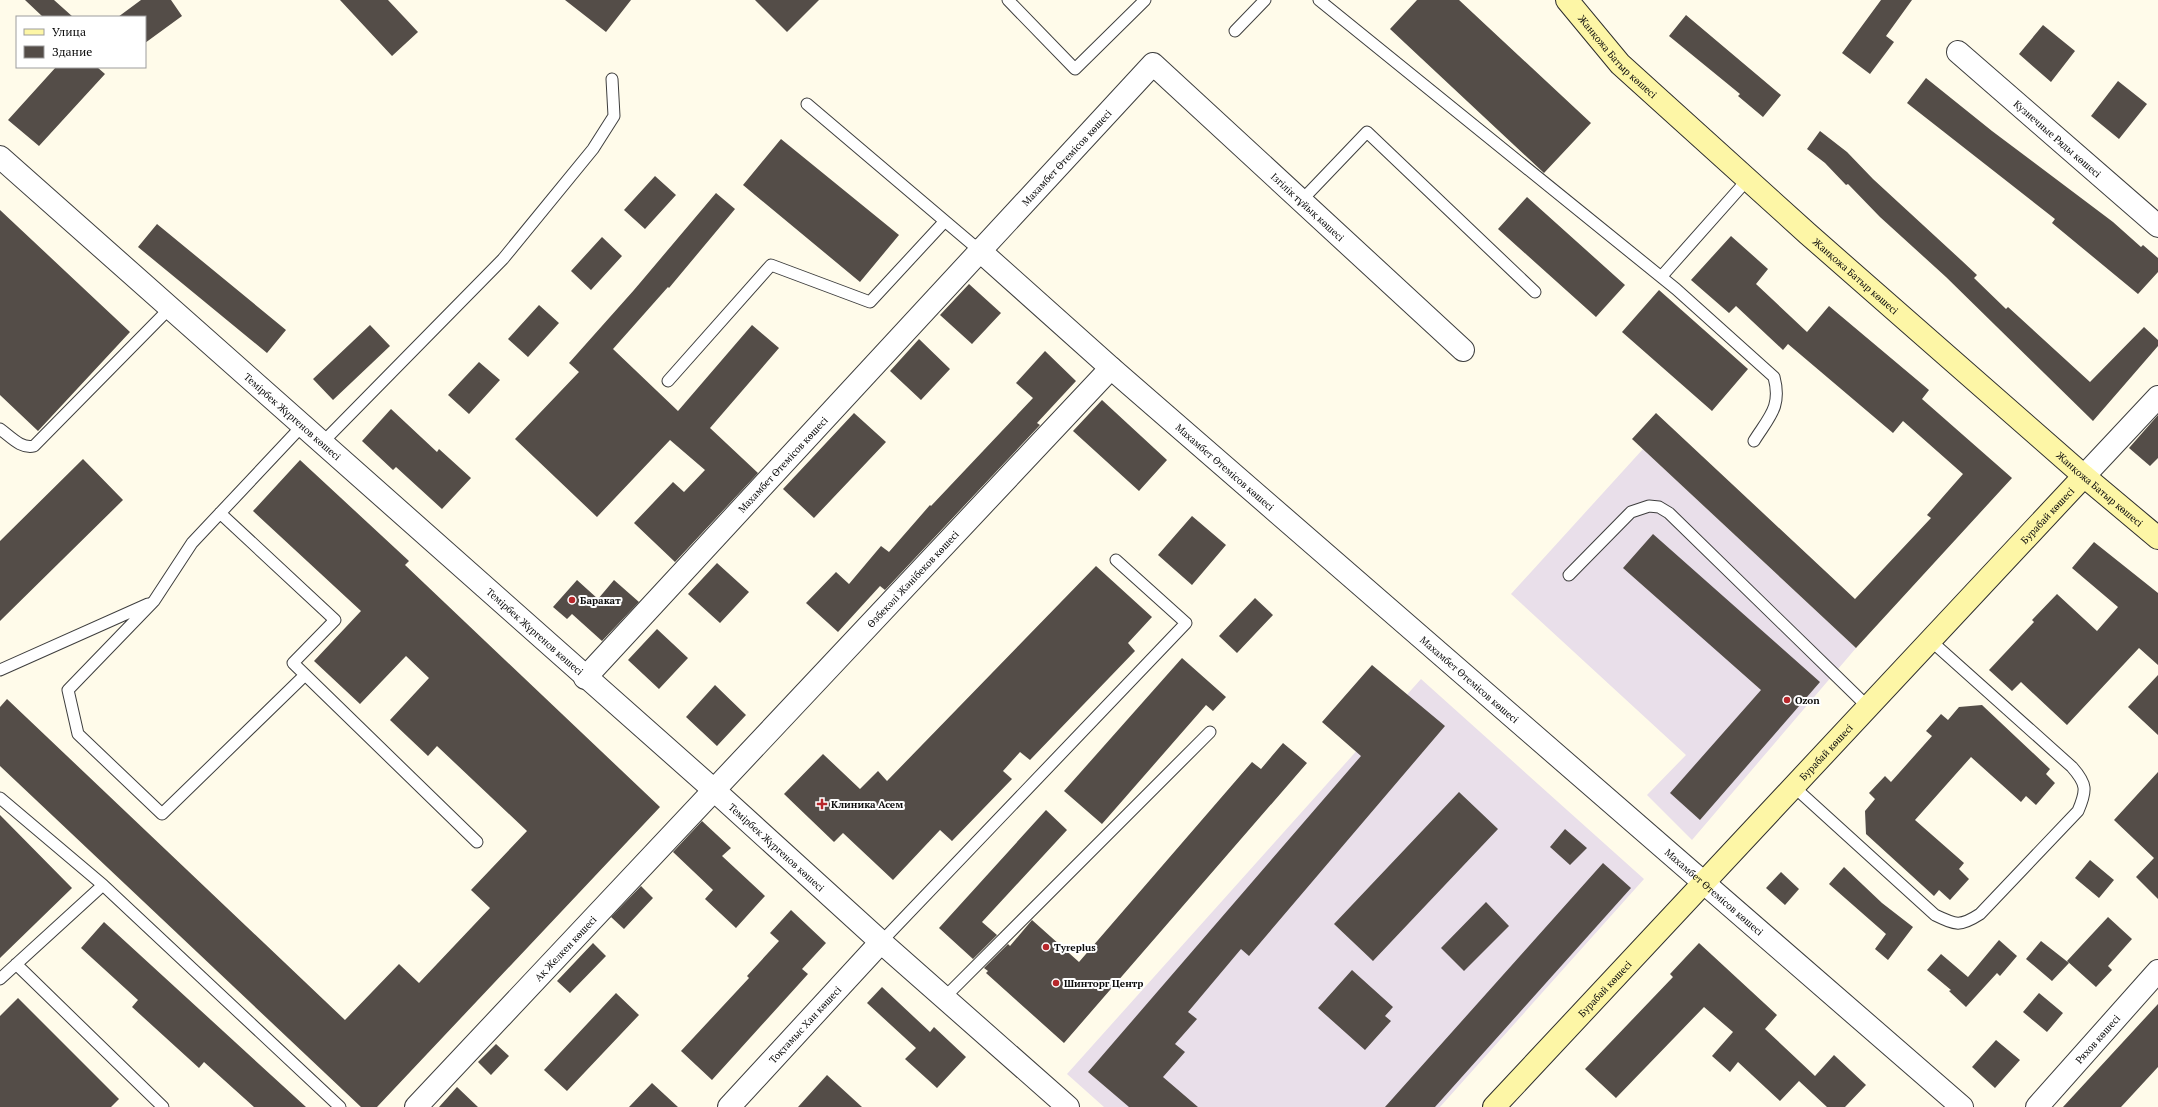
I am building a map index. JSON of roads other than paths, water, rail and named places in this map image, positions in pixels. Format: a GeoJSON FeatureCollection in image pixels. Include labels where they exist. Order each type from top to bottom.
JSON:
{"type":"FeatureCollection","features":[{"type":"Feature","properties":{"kind":"street","name":"Жанқожа Батыр көшесі"},"geometry":{"type":"LineString","coordinates":[[1567,0],[1620,64],[2084,476],[2158,538]]}},
{"type":"Feature","properties":{"kind":"street","name":"Кузнечные Ряды көшесі"},"geometry":{"type":"LineString","coordinates":[[1958,52],[2158,226]]}},
{"type":"Feature","properties":{"kind":"street","name":"Ізгілік тұйық көшесі"},"geometry":{"type":"LineString","coordinates":[[1153,64],[1463,350]]}},
{"type":"Feature","properties":{"kind":"street","name":"Махамбет Өтемісов көшесі"},"geometry":{"type":"LineString","coordinates":[[585,678],[979,250],[1153,64]]}},
{"type":"Feature","properties":{"kind":"street","name":"Темірбек Жүргенов көшесі"},"geometry":{"type":"LineString","coordinates":[[0,157],[585,678],[715,791],[881,942],[1068,1107]]}},
{"type":"Feature","properties":{"kind":"street","name":"Махамбет Өтемісов көшесі"},"geometry":{"type":"LineString","coordinates":[[979,250],[1111,368],[1962,1107]]}},
{"type":"Feature","properties":{"kind":"street","name":"Өзбекәлі Жәнібеков көшесі"},"geometry":{"type":"LineString","coordinates":[[715,791],[1111,368]]}},
{"type":"Feature","properties":{"kind":"street","name":"Бурабай көшесі"},"geometry":{"type":"LineString","coordinates":[[1494,1107],[2158,397]]}},
{"type":"Feature","properties":{"kind":"street","name":"Ақ Желкен көшесі"},"geometry":{"type":"LineString","coordinates":[[416,1107],[715,791]]}},
{"type":"Feature","properties":{"kind":"street","name":"Тоқтамыс Хан көшесі"},"geometry":{"type":"LineString","coordinates":[[729,1107],[881,942]]}},
{"type":"Feature","properties":{"kind":"street","name":"Ряхов көшесі"},"geometry":{"type":"LineString","coordinates":[[2037,1107],[2158,971]]}},
{"type":"Feature","properties":{"kind":"lane"},"geometry":{"type":"LineString","coordinates":[[1008,0],[1075,69],[1144,0]]}},
{"type":"Feature","properties":{"kind":"lane"},"geometry":{"type":"LineString","coordinates":[[1235,31],[1266,0]]}},
{"type":"Feature","properties":{"kind":"lane"},"geometry":{"type":"LineString","coordinates":[[1320,0],[1661,277],[1774,377],[1777,391],[1776,406],[1754,441]]}},
{"type":"Feature","properties":{"kind":"lane"},"geometry":{"type":"LineString","coordinates":[[322,443],[503,259],[593,149],[614,116],[612,79]]}},
{"type":"Feature","properties":{"kind":"lane"},"geometry":{"type":"LineString","coordinates":[[807,104],[979,250]]}},
{"type":"Feature","properties":{"kind":"lane"},"geometry":{"type":"LineString","coordinates":[[1301,201],[1367,132],[1535,292]]}},
{"type":"Feature","properties":{"kind":"lane"},"geometry":{"type":"LineString","coordinates":[[1661,277],[1748,179]]}},
{"type":"Feature","properties":{"kind":"lane"},"geometry":{"type":"LineString","coordinates":[[668,381],[771,265],[870,302],[945,222]]}},
{"type":"Feature","properties":{"kind":"lane"},"geometry":{"type":"LineString","coordinates":[[0,429],[27,448],[34,446],[170,308]]}},
{"type":"Feature","properties":{"kind":"lane"},"geometry":{"type":"LineString","coordinates":[[302,426],[192,543],[154,601],[68,690],[78,734],[162,814],[305,675]]}},
{"type":"Feature","properties":{"kind":"lane"},"geometry":{"type":"LineString","coordinates":[[1569,575],[1631,512],[1649,506],[1659,507],[1668,513],[1868,707]]}},
{"type":"Feature","properties":{"kind":"lane"},"geometry":{"type":"LineString","coordinates":[[220,513],[335,620],[293,663],[477,842]]}},
{"type":"Feature","properties":{"kind":"lane"},"geometry":{"type":"LineString","coordinates":[[881,942],[1186,623],[1116,560]]}},
{"type":"Feature","properties":{"kind":"lane"},"geometry":{"type":"LineString","coordinates":[[0,670],[154,601]]}},
{"type":"Feature","properties":{"kind":"lane"},"geometry":{"type":"LineString","coordinates":[[1793,786],[1935,915],[1949,922],[1965,924],[1980,914],[2078,811],[2085,795],[2083,780],[2072,767],[1930,640]]}},
{"type":"Feature","properties":{"kind":"lane"},"geometry":{"type":"LineString","coordinates":[[944,998],[1210,732]]}},
{"type":"Feature","properties":{"kind":"lane"},"geometry":{"type":"LineString","coordinates":[[0,798],[103,885],[340,1107]]}},
{"type":"Feature","properties":{"kind":"lane"},"geometry":{"type":"LineString","coordinates":[[0,979],[103,885]]}},
{"type":"Feature","properties":{"kind":"lane"},"geometry":{"type":"LineString","coordinates":[[16,964],[163,1107]]}},
{"type":"Feature","properties":{"kind":"place","name":"Баракат"},"geometry":{"type":"Point","coordinates":[572,600]}},
{"type":"Feature","properties":{"kind":"place","name":"Ozon"},"geometry":{"type":"Point","coordinates":[1787,700]}},
{"type":"Feature","properties":{"kind":"place","name":"Клиника Асем"},"geometry":{"type":"Point","coordinates":[822,804]}},
{"type":"Feature","properties":{"kind":"place","name":"Tyreplus"},"geometry":{"type":"Point","coordinates":[1046,947]}},
{"type":"Feature","properties":{"kind":"place","name":"Шинторг Центр"},"geometry":{"type":"Point","coordinates":[1056,983]}}]}
